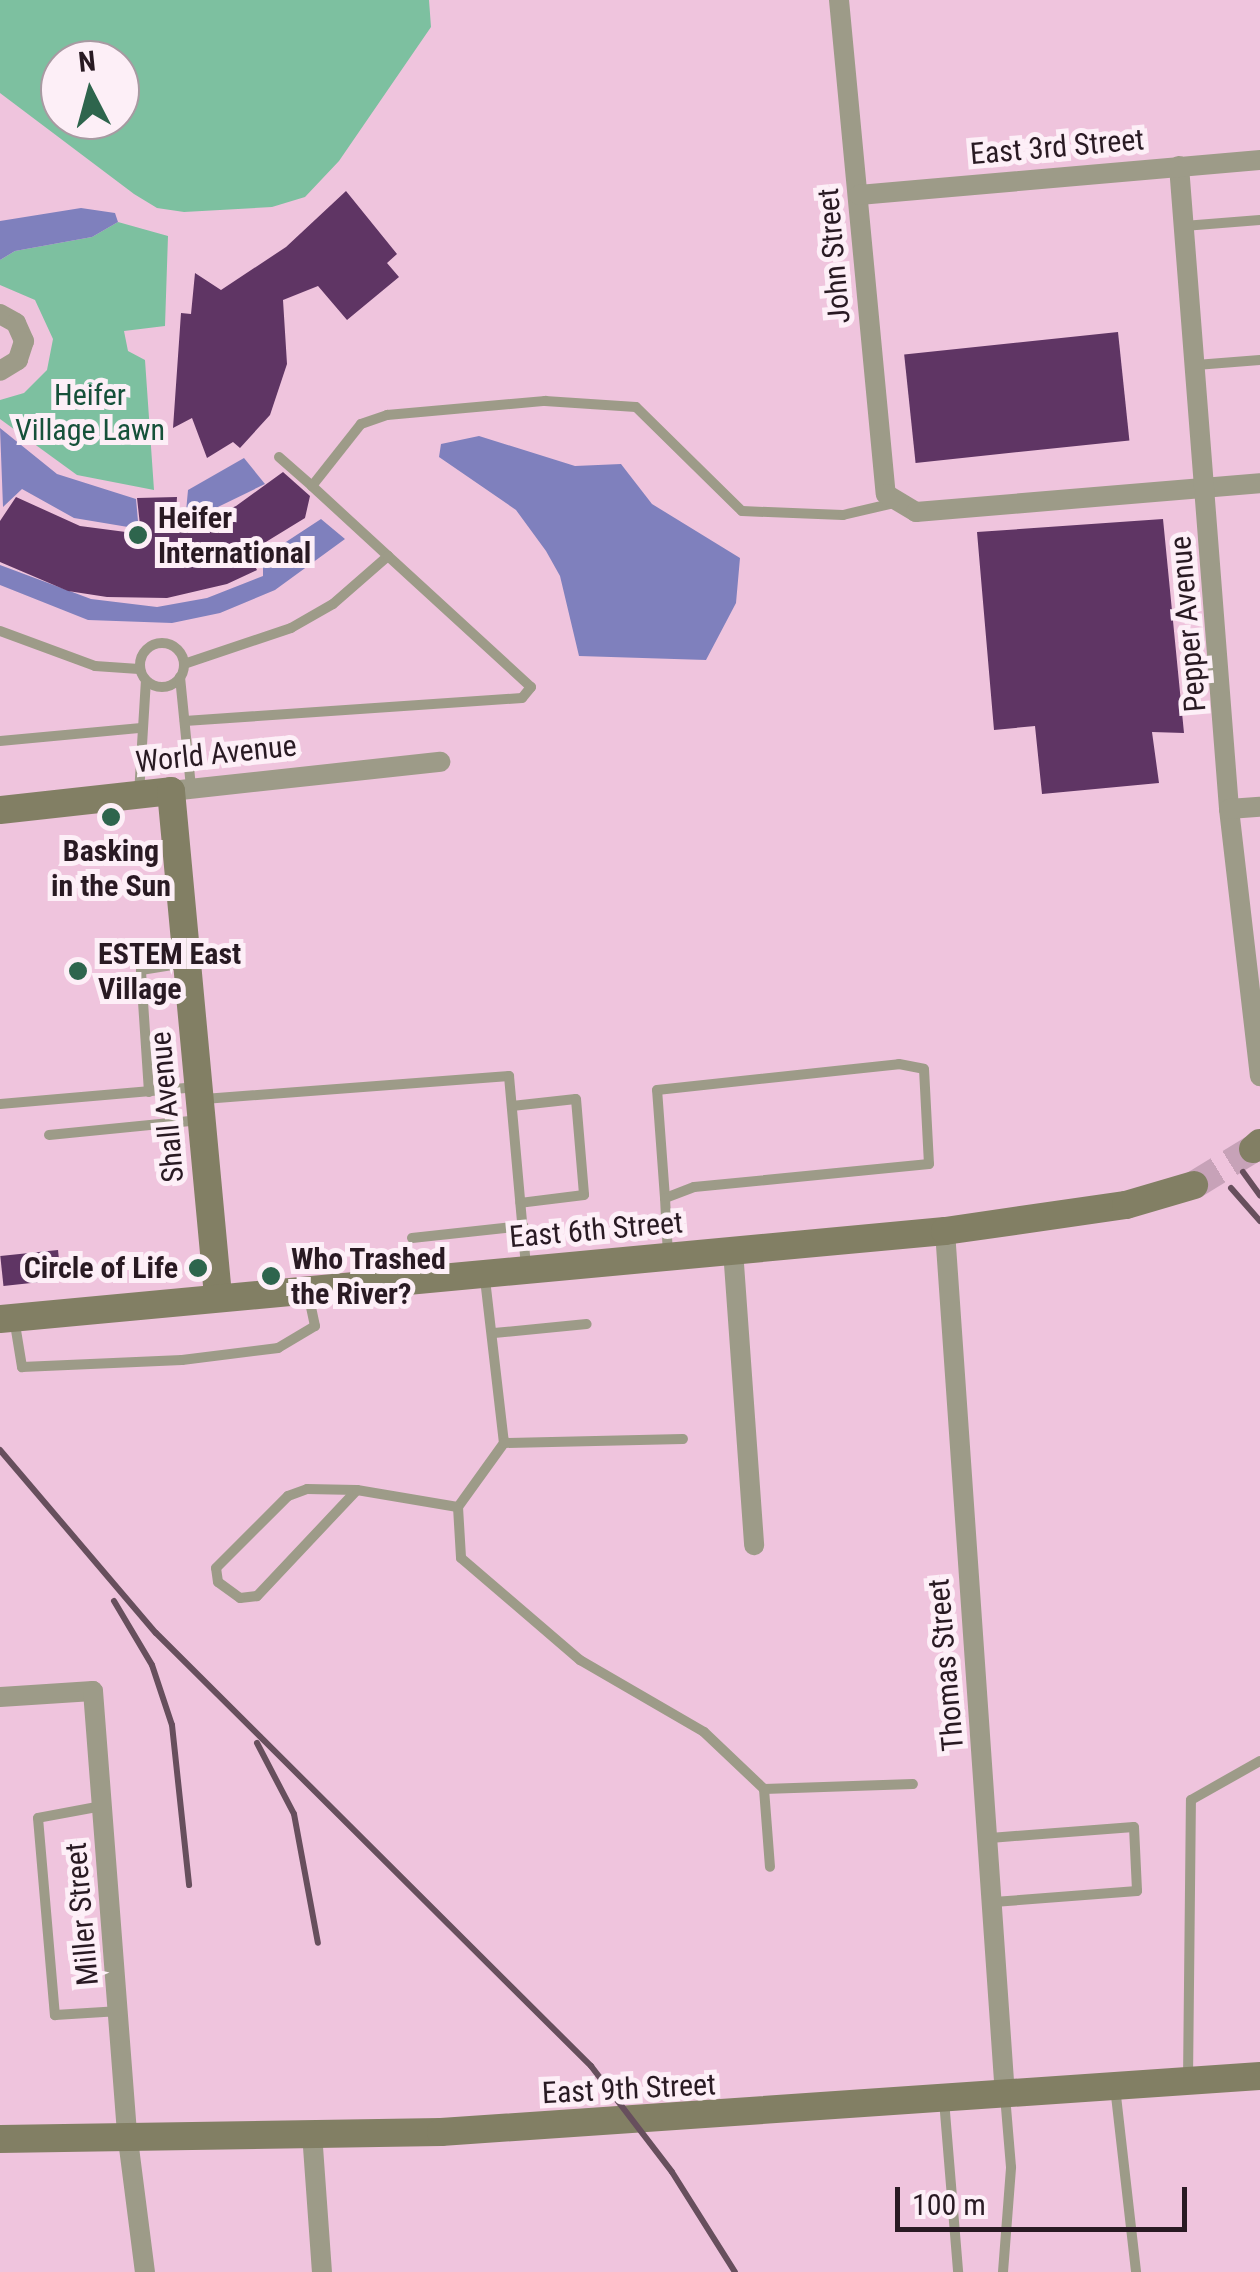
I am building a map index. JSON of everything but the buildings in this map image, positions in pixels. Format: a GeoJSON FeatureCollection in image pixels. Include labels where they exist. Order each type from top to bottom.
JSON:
{"type":"FeatureCollection","features":[{"type":"Feature","properties":{"kind":"street","name":"John Street"},"geometry":{"type":"LineString","coordinates":[[839,0],[886,494],[894,503]]}},
{"type":"Feature","properties":{"kind":"street","name":"East 3rd Street"},"geometry":{"type":"LineString","coordinates":[[859,195],[1260,160]]}},
{"type":"Feature","properties":{"kind":"street","name":"Pepper Avenue"},"geometry":{"type":"LineString","coordinates":[[1179,166],[1229,809],[1260,1076]]}},
{"type":"Feature","properties":{"kind":"street"},"geometry":{"type":"LineString","coordinates":[[0,314],[16,323],[24,341],[18,360],[0,372]]}},
{"type":"Feature","properties":{"kind":"street"},"geometry":{"type":"LineString","coordinates":[[894,503],[916,512],[1260,483]]}},
{"type":"Feature","properties":{"kind":"street","name":"World Avenue"},"geometry":{"type":"LineString","coordinates":[[0,810],[440,762]]}},
{"type":"Feature","properties":{"kind":"street","name":"Shall Avenue"},"geometry":{"type":"LineString","coordinates":[[181,790],[185,963],[218,1296]]}},
{"type":"Feature","properties":{"kind":"street"},"geometry":{"type":"LineString","coordinates":[[1229,809],[1260,807]]}},
{"type":"Feature","properties":{"kind":"street","name":"East 6th Street"},"geometry":{"type":"LineString","coordinates":[[7,1318],[526,1267],[944,1232],[1126,1205],[1194,1185]]}},
{"type":"Feature","properties":{"kind":"street","name":"Thomas Street"},"geometry":{"type":"LineString","coordinates":[[944,1232],[990,1838],[1005,2094]]}},
{"type":"Feature","properties":{"kind":"street"},"geometry":{"type":"LineString","coordinates":[[733,1250],[754,1546]]}},
{"type":"Feature","properties":{"kind":"street","name":"Miller Street"},"geometry":{"type":"LineString","coordinates":[[0,1698],[93,1691],[121,2011],[127,2132],[146,2272]]}},
{"type":"Feature","properties":{"kind":"street","name":"East 9th Street"},"geometry":{"type":"LineString","coordinates":[[0,2139],[127,2132],[312,2134],[666,2120],[1260,2076]]}},
{"type":"Feature","properties":{"kind":"street"},"geometry":{"type":"LineString","coordinates":[[312,2134],[322,2272]]}},
{"type":"Feature","properties":{"kind":"lane"},"geometry":{"type":"LineString","coordinates":[[1184,226],[1260,220]]}},
{"type":"Feature","properties":{"kind":"lane"},"geometry":{"type":"LineString","coordinates":[[1196,366],[1260,360]]}},
{"type":"Feature","properties":{"kind":"lane"},"geometry":{"type":"LineString","coordinates":[[312,486],[362,424],[387,416],[545,402],[636,407],[742,510],[843,515],[894,503]]}},
{"type":"Feature","properties":{"kind":"lane"},"geometry":{"type":"LineString","coordinates":[[184,721],[522,698],[531,687],[524,676],[279,457]]}},
{"type":"Feature","properties":{"kind":"lane"},"geometry":{"type":"LineString","coordinates":[[184,664],[291,628],[333,604],[388,556]]}},
{"type":"Feature","properties":{"kind":"lane"},"geometry":{"type":"LineString","coordinates":[[0,630],[95,666],[140,668]]}},
{"type":"Feature","properties":{"kind":"lane"},"geometry":{"type":"LineString","coordinates":[[139,795],[146,681],[140,668],[141,655],[159,642],[176,648],[184,664],[180,678],[184,721],[181,790]]}},
{"type":"Feature","properties":{"kind":"lane"},"geometry":{"type":"LineString","coordinates":[[146,681],[168,686],[180,678]]}},
{"type":"Feature","properties":{"kind":"lane"},"geometry":{"type":"LineString","coordinates":[[0,741],[141,728]]}},
{"type":"Feature","properties":{"kind":"lane"},"geometry":{"type":"LineString","coordinates":[[149,1092],[141,970],[185,963]]}},
{"type":"Feature","properties":{"kind":"lane"},"geometry":{"type":"LineString","coordinates":[[665,1198],[694,1187],[930,1164],[924,1068],[900,1064],[657,1090],[668,1256]]}},
{"type":"Feature","properties":{"kind":"lane"},"geometry":{"type":"LineString","coordinates":[[50,1135],[200,1102],[510,1076],[526,1267]]}},
{"type":"Feature","properties":{"kind":"lane"},"geometry":{"type":"LineString","coordinates":[[0,1104],[149,1092],[200,1102]]}},
{"type":"Feature","properties":{"kind":"lane"},"geometry":{"type":"LineString","coordinates":[[512,1106],[576,1099],[583,1176],[584,1195],[520,1202]]}},
{"type":"Feature","properties":{"kind":"lane"},"geometry":{"type":"LineString","coordinates":[[412,1238],[522,1226]]}},
{"type":"Feature","properties":{"kind":"lane"},"geometry":{"type":"LineString","coordinates":[[484,1273],[504,1444],[458,1507],[460,1558],[580,1660],[704,1732],[764,1789],[770,1867]]}},
{"type":"Feature","properties":{"kind":"lane"},"geometry":{"type":"LineString","coordinates":[[7,1318],[22,1367],[182,1360],[278,1348],[314,1326],[308,1289]]}},
{"type":"Feature","properties":{"kind":"lane"},"geometry":{"type":"LineString","coordinates":[[494,1334],[587,1324]]}},
{"type":"Feature","properties":{"kind":"lane"},"geometry":{"type":"LineString","coordinates":[[504,1444],[683,1439]]}},
{"type":"Feature","properties":{"kind":"lane"},"geometry":{"type":"LineString","coordinates":[[357,1490],[257,1596],[240,1598],[218,1582],[216,1568],[288,1496],[308,1489],[357,1490],[458,1507]]}},
{"type":"Feature","properties":{"kind":"lane"},"geometry":{"type":"LineString","coordinates":[[1188,2081],[1192,1800],[1260,1762]]}},
{"type":"Feature","properties":{"kind":"lane"},"geometry":{"type":"LineString","coordinates":[[764,1789],[912,1784]]}},
{"type":"Feature","properties":{"kind":"lane"},"geometry":{"type":"LineString","coordinates":[[103,1806],[38,1818],[55,2015],[121,2011]]}},
{"type":"Feature","properties":{"kind":"lane"},"geometry":{"type":"LineString","coordinates":[[990,1838],[1134,1828],[1137,1892],[994,1902]]}},
{"type":"Feature","properties":{"kind":"lane"},"geometry":{"type":"LineString","coordinates":[[1115,2086],[1136,2272]]}},
{"type":"Feature","properties":{"kind":"lane"},"geometry":{"type":"LineString","coordinates":[[1003,2272],[1012,2167],[1005,2094]]}},
{"type":"Feature","properties":{"kind":"lane"},"geometry":{"type":"LineString","coordinates":[[944,2099],[958,2272]]}},
{"type":"Feature","properties":{"kind":"green space"},"geometry":{"type":"Polygon","coordinates":[[[0,0],[429,0],[431,27],[339,161],[305,197],[272,207],[184,212],[157,208],[62,140],[140,140],[140,40],[40,40],[40,123],[0,93],[0,0]]]}},
{"type":"Feature","properties":{"kind":"green space","name":"Heifer Village Lawn"},"geometry":{"type":"Polygon","coordinates":[[[118,222],[168,236],[165,326],[124,331],[128,351],[145,360],[154,490],[77,475],[0,419],[0,400],[24,393],[47,370],[53,339],[35,300],[0,285],[0,260],[15,251],[92,237],[118,222]]]}},
{"type":"Feature","properties":{"kind":"water"},"geometry":{"type":"Polygon","coordinates":[[[81,208],[115,213],[118,222],[92,237],[15,251],[0,260],[0,221],[81,208]]]}},
{"type":"Feature","properties":{"kind":"water"},"geometry":{"type":"Polygon","coordinates":[[[0,428],[57,474],[136,499],[138,521],[146,522],[146,530],[74,518],[22,489],[3,507],[0,428]]]}},
{"type":"Feature","properties":{"kind":"water"},"geometry":{"type":"Polygon","coordinates":[[[479,436],[575,466],[621,464],[652,504],[740,558],[736,603],[706,660],[579,656],[560,576],[546,551],[516,510],[439,457],[441,444],[479,436]]]}},
{"type":"Feature","properties":{"kind":"water"},"geometry":{"type":"Polygon","coordinates":[[[244,458],[265,484],[185,523],[188,490],[244,458]]]}},
{"type":"Feature","properties":{"kind":"water"},"geometry":{"type":"Polygon","coordinates":[[[321,519],[345,539],[275,590],[220,613],[172,623],[88,620],[0,585],[0,565],[91,599],[157,607],[207,598],[263,576],[263,557],[321,519]]]}},
{"type":"Feature","properties":{"kind":"tunnel"},"geometry":{"type":"LineString","coordinates":[[1194,1185],[1253,1149]]}},
{"type":"Feature","properties":{"kind":"railway"},"geometry":{"type":"LineString","coordinates":[[1243,1172],[1260,1195]]}},
{"type":"Feature","properties":{"kind":"railway"},"geometry":{"type":"LineString","coordinates":[[1231,1188],[1260,1221]]}},
{"type":"Feature","properties":{"kind":"railway"},"geometry":{"type":"LineString","coordinates":[[0,1450],[156,1633],[591,2066],[672,2172],[735,2272]]}},
{"type":"Feature","properties":{"kind":"railway"},"geometry":{"type":"LineString","coordinates":[[114,1601],[152,1665],[172,1725],[189,1885]]}},
{"type":"Feature","properties":{"kind":"railway"},"geometry":{"type":"LineString","coordinates":[[257,1743],[294,1814],[318,1943]]}},
{"type":"Feature","properties":{"kind":"place","name":"Heifer International"},"geometry":{"type":"Point","coordinates":[138,535]}},
{"type":"Feature","properties":{"kind":"place","name":"Basking in the Sun"},"geometry":{"type":"Point","coordinates":[111,817]}},
{"type":"Feature","properties":{"kind":"place","name":"ESTEM East Village"},"geometry":{"type":"Point","coordinates":[78,971]}},
{"type":"Feature","properties":{"kind":"place","name":"Circle of Life"},"geometry":{"type":"Point","coordinates":[198,1268]}},
{"type":"Feature","properties":{"kind":"place","name":"Who Trashed the River?"},"geometry":{"type":"Point","coordinates":[271,1276]}}]}
